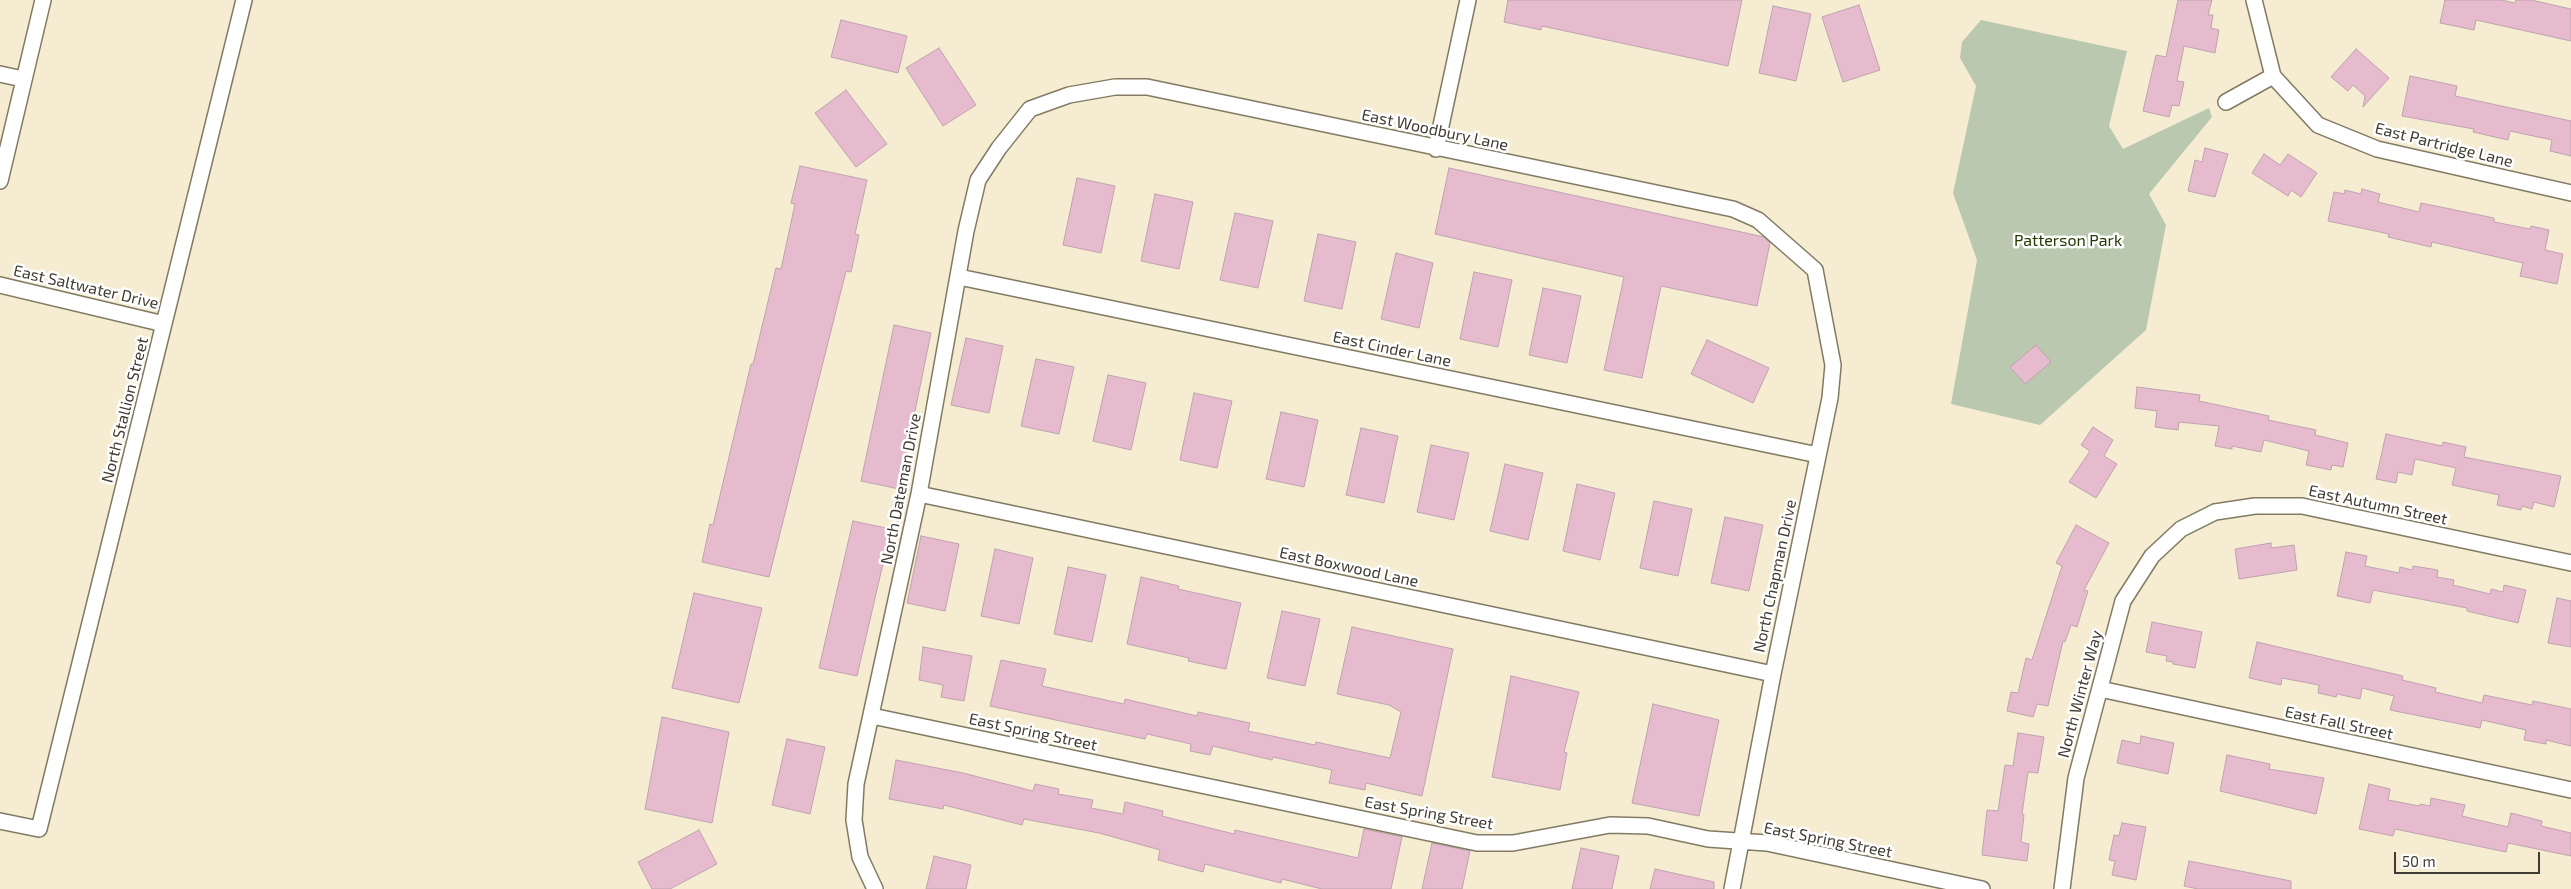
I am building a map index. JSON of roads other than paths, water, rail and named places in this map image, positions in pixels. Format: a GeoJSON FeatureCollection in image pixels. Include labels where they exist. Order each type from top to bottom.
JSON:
{"type":"FeatureCollection","features":[{"type":"Feature","properties":{"kind":"street"},"geometry":{"type":"LineString","coordinates":[[0,181],[43,0]]}},
{"type":"Feature","properties":{"kind":"street","name":"North Stallion Street"},"geometry":{"type":"LineString","coordinates":[[0,821],[38,829],[244,0]]}},
{"type":"Feature","properties":{"kind":"street"},"geometry":{"type":"LineString","coordinates":[[1436,149],[1468,0]]}},
{"type":"Feature","properties":{"kind":"street"},"geometry":{"type":"LineString","coordinates":[[2226,102],[2274,76],[2254,0]]}},
{"type":"Feature","properties":{"kind":"street"},"geometry":{"type":"LineString","coordinates":[[0,74],[23,79]]}},
{"type":"Feature","properties":{"kind":"street","name":"East Partridge Lane"},"geometry":{"type":"LineString","coordinates":[[2274,76],[2318,125],[2377,150],[2571,193]]}},
{"type":"Feature","properties":{"kind":"street","name":"East Woodbury Lane"},"geometry":{"type":"LineString","coordinates":[[1030,109],[1069,95],[1115,87],[1147,87],[1436,149],[1733,209],[1758,220],[1815,270]]}},
{"type":"Feature","properties":{"kind":"street","name":"North Dateman Drive"},"geometry":{"type":"LineString","coordinates":[[875,889],[860,857],[854,820],[856,784],[919,494],[966,231],[978,180],[999,148],[1030,109]]}},
{"type":"Feature","properties":{"kind":"street","name":"North Chapman Drive"},"geometry":{"type":"LineString","coordinates":[[1732,889],[1773,674],[1830,398],[1833,365],[1815,270]]}},
{"type":"Feature","properties":{"kind":"street","name":"East Cinder Lane"},"geometry":{"type":"LineString","coordinates":[[959,277],[1818,455]]}},
{"type":"Feature","properties":{"kind":"street","name":"East Saltwater Drive"},"geometry":{"type":"LineString","coordinates":[[0,285],[164,324]]}},
{"type":"Feature","properties":{"kind":"street","name":"East Boxwood Lane"},"geometry":{"type":"LineString","coordinates":[[919,494],[1773,674]]}},
{"type":"Feature","properties":{"kind":"street","name":"East Autumn Street"},"geometry":{"type":"LineString","coordinates":[[2180,529],[2215,512],[2255,506],[2302,506],[2571,563]]}},
{"type":"Feature","properties":{"kind":"street","name":"North Winter Way"},"geometry":{"type":"LineString","coordinates":[[2062,889],[2076,778],[2123,601],[2152,556],[2180,529]]}},
{"type":"Feature","properties":{"kind":"street","name":"East Fall Street"},"geometry":{"type":"LineString","coordinates":[[2100,689],[2571,790]]}},
{"type":"Feature","properties":{"kind":"street","name":"East Spring Street"},"geometry":{"type":"LineString","coordinates":[[872,716],[1477,843],[1513,843],[1610,825],[1648,826],[1741,843],[1767,843],[1982,889]]}},
{"type":"Feature","properties":{"kind":"park label","name":"Patterson Park"},"geometry":{"type":"Point","coordinates":[2068,241]}}]}
